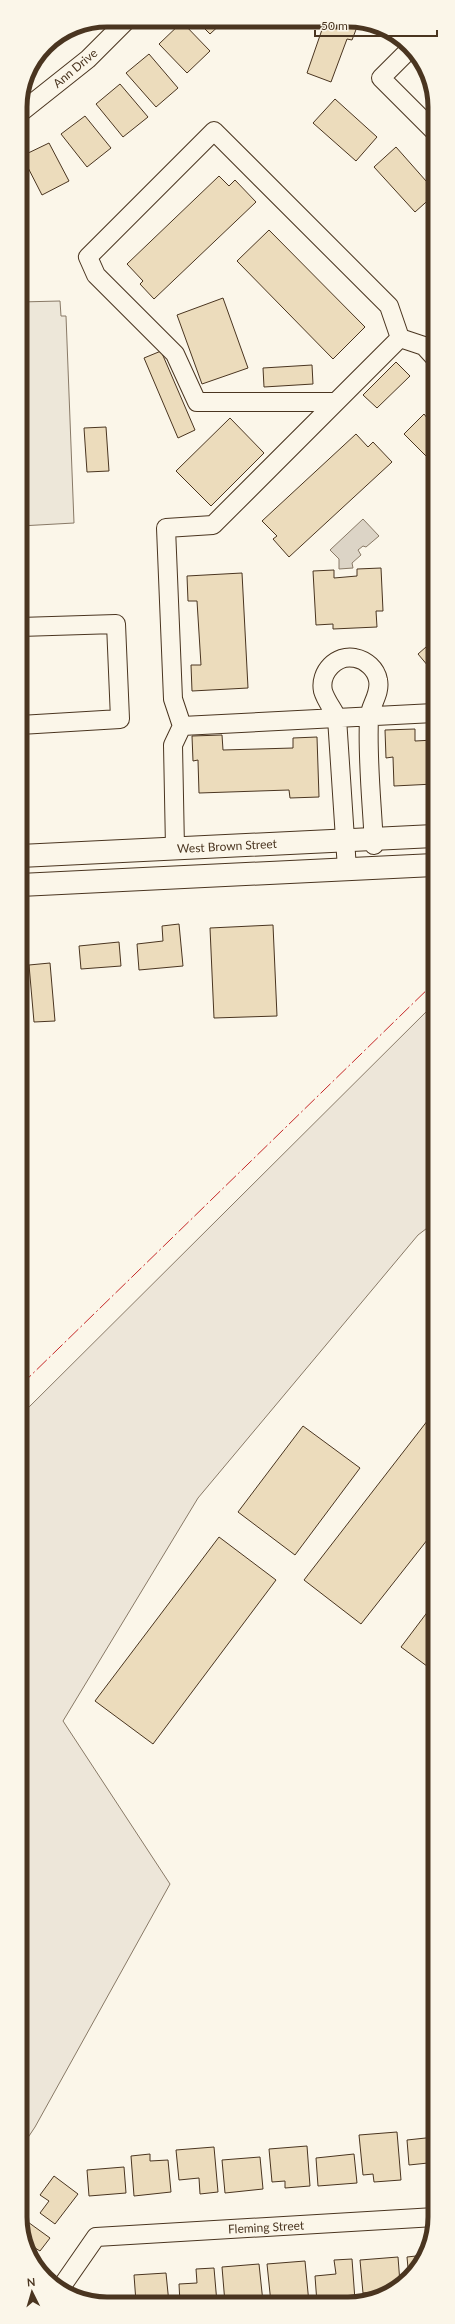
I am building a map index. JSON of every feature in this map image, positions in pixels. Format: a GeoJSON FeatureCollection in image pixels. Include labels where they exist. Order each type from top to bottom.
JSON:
{"type":"FeatureCollection","features":[{"type":"Feature","properties":{"kind":"main road"},"geometry":{"type":"LineString","coordinates":[[27,885],[260,874],[282,862],[345,856],[373,856],[374,842],[428,837]]}},
{"type":"Feature","properties":{"kind":"main road","name":"West Brown Street"},"geometry":{"type":"LineString","coordinates":[[27,856],[176,848],[345,856],[428,864]]}},
{"type":"Feature","properties":{"kind":"main road"},"geometry":{"type":"LineString","coordinates":[[67,854],[67,883]]}},
{"type":"Feature","properties":{"kind":"street","name":"Ann Drive"},"geometry":{"type":"LineString","coordinates":[[27,107],[88,59],[120,27]]}},
{"type":"Feature","properties":{"kind":"street"},"geometry":{"type":"LineString","coordinates":[[407,52],[381,78],[428,125]]}},
{"type":"Feature","properties":{"kind":"street"},"geometry":{"type":"LineString","coordinates":[[336,402],[197,402],[175,354],[96,275],[88,257],[214,131],[389,306],[400,338]]}},
{"type":"Feature","properties":{"kind":"street"},"geometry":{"type":"LineString","coordinates":[[400,338],[424,346],[428,350]]}},
{"type":"Feature","properties":{"kind":"street"},"geometry":{"type":"LineString","coordinates":[[176,848],[173,745],[182,726],[173,699],[166,528],[213,525],[400,338]]}},
{"type":"Feature","properties":{"kind":"street"},"geometry":{"type":"LineString","coordinates":[[27,627],[116,624],[120,719],[27,725]]}},
{"type":"Feature","properties":{"kind":"street"},"geometry":{"type":"LineString","coordinates":[[345,856],[337,718],[326,699],[323,682],[330,666],[345,658],[362,660],[375,672],[378,688],[369,716],[374,842]]}},
{"type":"Feature","properties":{"kind":"street"},"geometry":{"type":"LineString","coordinates":[[182,726],[428,714]]}},
{"type":"Feature","properties":{"kind":"street","name":"Fleming Street"},"geometry":{"type":"LineString","coordinates":[[64,2283],[96,2237],[428,2218]]}},
{"type":"Feature","properties":{"kind":"shaded area"},"geometry":{"type":"Polygon","coordinates":[[[60,301],[61,316],[66,316],[74,523],[27,526],[27,302],[60,301]]]}},
{"type":"Feature","properties":{"kind":"shaded area"},"geometry":{"type":"Polygon","coordinates":[[[363,519],[379,536],[366,547],[363,546],[358,550],[361,555],[352,563],[353,568],[339,569],[339,559],[330,550],[363,519]]]}},
{"type":"Feature","properties":{"kind":"shaded area"},"geometry":{"type":"Polygon","coordinates":[[[428,1010],[428,1227],[418,1235],[198,1498],[63,1721],[170,1884],[27,2139],[27,1409],[428,1010]]]}},
{"type":"Feature","properties":{"kind":"building"},"geometry":{"type":"Polygon","coordinates":[[[177,27],[187,27],[210,51],[187,73],[159,44],[177,27]]]}},
{"type":"Feature","properties":{"kind":"building"},"geometry":{"type":"Polygon","coordinates":[[[203,27],[218,27],[210,34],[203,27]]]}},
{"type":"Feature","properties":{"kind":"building"},"geometry":{"type":"Polygon","coordinates":[[[323,27],[357,28],[352,40],[347,39],[331,82],[307,73],[323,27]]]}},
{"type":"Feature","properties":{"kind":"building"},"geometry":{"type":"Polygon","coordinates":[[[149,54],[178,88],[156,107],[126,73],[149,54]]]}},
{"type":"Feature","properties":{"kind":"building"},"geometry":{"type":"Polygon","coordinates":[[[120,84],[148,117],[123,137],[96,104],[120,84]]]}},
{"type":"Feature","properties":{"kind":"building"},"geometry":{"type":"Polygon","coordinates":[[[335,99],[377,137],[356,161],[313,123],[335,99]]]}},
{"type":"Feature","properties":{"kind":"building"},"geometry":{"type":"Polygon","coordinates":[[[85,116],[111,148],[87,167],[61,134],[85,116]]]}},
{"type":"Feature","properties":{"kind":"building"},"geometry":{"type":"Polygon","coordinates":[[[49,143],[69,181],[42,195],[27,166],[27,154],[49,143]]]}},
{"type":"Feature","properties":{"kind":"building"},"geometry":{"type":"Polygon","coordinates":[[[396,147],[428,183],[428,200],[415,212],[374,167],[396,147]]]}},
{"type":"Feature","properties":{"kind":"building"},"geometry":{"type":"Polygon","coordinates":[[[219,176],[229,186],[235,180],[256,202],[154,299],[140,284],[143,281],[127,264],[219,176]]]}},
{"type":"Feature","properties":{"kind":"building"},"geometry":{"type":"Polygon","coordinates":[[[269,230],[365,327],[333,359],[237,261],[269,230]]]}},
{"type":"Feature","properties":{"kind":"building"},"geometry":{"type":"Polygon","coordinates":[[[223,298],[248,368],[202,384],[177,315],[223,298]]]}},
{"type":"Feature","properties":{"kind":"building"},"geometry":{"type":"Polygon","coordinates":[[[161,351],[195,430],[178,438],[144,358],[161,351]]]}},
{"type":"Feature","properties":{"kind":"building"},"geometry":{"type":"Polygon","coordinates":[[[396,362],[410,376],[377,408],[363,395],[396,362]]]}},
{"type":"Feature","properties":{"kind":"building"},"geometry":{"type":"Polygon","coordinates":[[[312,365],[313,384],[264,387],[263,368],[312,365]]]}},
{"type":"Feature","properties":{"kind":"building"},"geometry":{"type":"Polygon","coordinates":[[[424,414],[428,419],[428,458],[404,434],[424,414]]]}},
{"type":"Feature","properties":{"kind":"building"},"geometry":{"type":"Polygon","coordinates":[[[230,418],[264,453],[211,506],[176,471],[230,418]]]}},
{"type":"Feature","properties":{"kind":"building"},"geometry":{"type":"Polygon","coordinates":[[[106,427],[109,471],[87,472],[84,428],[106,427]]]}},
{"type":"Feature","properties":{"kind":"building"},"geometry":{"type":"Polygon","coordinates":[[[356,434],[368,447],[373,442],[392,462],[289,557],[273,539],[277,536],[262,521],[356,434]]]}},
{"type":"Feature","properties":{"kind":"building"},"geometry":{"type":"Polygon","coordinates":[[[381,568],[383,611],[376,611],[377,627],[333,629],[333,624],[316,625],[313,571],[334,570],[334,578],[357,576],[357,569],[381,568]]]}},
{"type":"Feature","properties":{"kind":"building"},"geometry":{"type":"Polygon","coordinates":[[[242,573],[248,688],[192,691],[191,665],[201,665],[197,601],[188,601],[187,576],[242,573]]]}},
{"type":"Feature","properties":{"kind":"building"},"geometry":{"type":"Polygon","coordinates":[[[428,645],[428,666],[418,654],[428,645]]]}},
{"type":"Feature","properties":{"kind":"building"},"geometry":{"type":"Polygon","coordinates":[[[415,729],[415,741],[428,740],[428,784],[394,786],[393,757],[386,758],[385,730],[415,729]]]}},
{"type":"Feature","properties":{"kind":"building"},"geometry":{"type":"Polygon","coordinates":[[[222,735],[223,750],[293,748],[293,738],[317,737],[319,797],[290,798],[289,790],[199,793],[198,760],[193,761],[192,736],[222,735]]]}},
{"type":"Feature","properties":{"kind":"building"},"geometry":{"type":"Polygon","coordinates":[[[179,924],[183,966],[139,970],[137,944],[163,941],[162,926],[179,924]]]}},
{"type":"Feature","properties":{"kind":"building"},"geometry":{"type":"Polygon","coordinates":[[[273,925],[277,1016],[214,1018],[210,928],[273,925]]]}},
{"type":"Feature","properties":{"kind":"building"},"geometry":{"type":"Polygon","coordinates":[[[119,942],[121,966],[81,969],[79,946],[119,942]]]}},
{"type":"Feature","properties":{"kind":"building"},"geometry":{"type":"Polygon","coordinates":[[[50,963],[55,1021],[34,1022],[29,965],[50,963]]]}},
{"type":"Feature","properties":{"kind":"building"},"geometry":{"type":"Polygon","coordinates":[[[428,1420],[428,1539],[361,1624],[304,1580],[428,1420]]]}},
{"type":"Feature","properties":{"kind":"building"},"geometry":{"type":"Polygon","coordinates":[[[303,1426],[360,1468],[295,1555],[238,1512],[303,1426]]]}},
{"type":"Feature","properties":{"kind":"building"},"geometry":{"type":"Polygon","coordinates":[[[219,1537],[276,1580],[153,1744],[95,1701],[219,1537]]]}},
{"type":"Feature","properties":{"kind":"building"},"geometry":{"type":"Polygon","coordinates":[[[428,1611],[428,1667],[401,1647],[428,1611]]]}},
{"type":"Feature","properties":{"kind":"building"},"geometry":{"type":"Polygon","coordinates":[[[397,2132],[401,2180],[374,2182],[373,2174],[363,2175],[359,2135],[397,2132]]]}},
{"type":"Feature","properties":{"kind":"building"},"geometry":{"type":"Polygon","coordinates":[[[428,2138],[428,2163],[409,2165],[407,2140],[428,2138]]]}},
{"type":"Feature","properties":{"kind":"building"},"geometry":{"type":"Polygon","coordinates":[[[307,2146],[310,2186],[285,2188],[285,2181],[272,2182],[269,2149],[307,2146]]]}},
{"type":"Feature","properties":{"kind":"building"},"geometry":{"type":"Polygon","coordinates":[[[214,2147],[218,2192],[200,2194],[199,2178],[179,2180],[176,2150],[214,2147]]]}},
{"type":"Feature","properties":{"kind":"building"},"geometry":{"type":"Polygon","coordinates":[[[150,2154],[150,2161],[168,2160],[171,2192],[134,2196],[131,2156],[150,2154]]]}},
{"type":"Feature","properties":{"kind":"building"},"geometry":{"type":"Polygon","coordinates":[[[354,2154],[357,2183],[318,2186],[316,2158],[354,2154]]]}},
{"type":"Feature","properties":{"kind":"building"},"geometry":{"type":"Polygon","coordinates":[[[260,2157],[263,2189],[225,2193],[222,2160],[260,2157]]]}},
{"type":"Feature","properties":{"kind":"building"},"geometry":{"type":"Polygon","coordinates":[[[124,2167],[126,2193],[89,2196],[87,2170],[124,2167]]]}},
{"type":"Feature","properties":{"kind":"building"},"geometry":{"type":"Polygon","coordinates":[[[54,2176],[78,2194],[55,2224],[40,2213],[49,2201],[40,2195],[54,2176]]]}},
{"type":"Feature","properties":{"kind":"building"},"geometry":{"type":"Polygon","coordinates":[[[27,2222],[50,2238],[40,2251],[33,2246],[31,2243],[27,2222]]]}},
{"type":"Feature","properties":{"kind":"building"},"geometry":{"type":"Polygon","coordinates":[[[418,2256],[408,2270],[407,2257],[418,2256]]]}},
{"type":"Feature","properties":{"kind":"building"},"geometry":{"type":"Polygon","coordinates":[[[398,2257],[400,2278],[377,2292],[363,2293],[360,2260],[398,2257]]]}},
{"type":"Feature","properties":{"kind":"building"},"geometry":{"type":"Polygon","coordinates":[[[352,2259],[355,2296],[317,2297],[315,2276],[336,2274],[334,2260],[352,2259]]]}},
{"type":"Feature","properties":{"kind":"building"},"geometry":{"type":"Polygon","coordinates":[[[305,2261],[308,2297],[270,2297],[267,2264],[305,2261]]]}},
{"type":"Feature","properties":{"kind":"building"},"geometry":{"type":"Polygon","coordinates":[[[259,2264],[262,2297],[224,2297],[222,2267],[259,2264]]]}},
{"type":"Feature","properties":{"kind":"building"},"geometry":{"type":"Polygon","coordinates":[[[214,2268],[216,2297],[180,2297],[179,2284],[197,2283],[196,2269],[214,2268]]]}},
{"type":"Feature","properties":{"kind":"building"},"geometry":{"type":"Polygon","coordinates":[[[166,2273],[168,2297],[136,2297],[134,2275],[166,2273]]]}},
{"type":"Feature","properties":{"kind":"power"},"geometry":{"type":"LineString","coordinates":[[27,1379],[428,989]]}}]}
